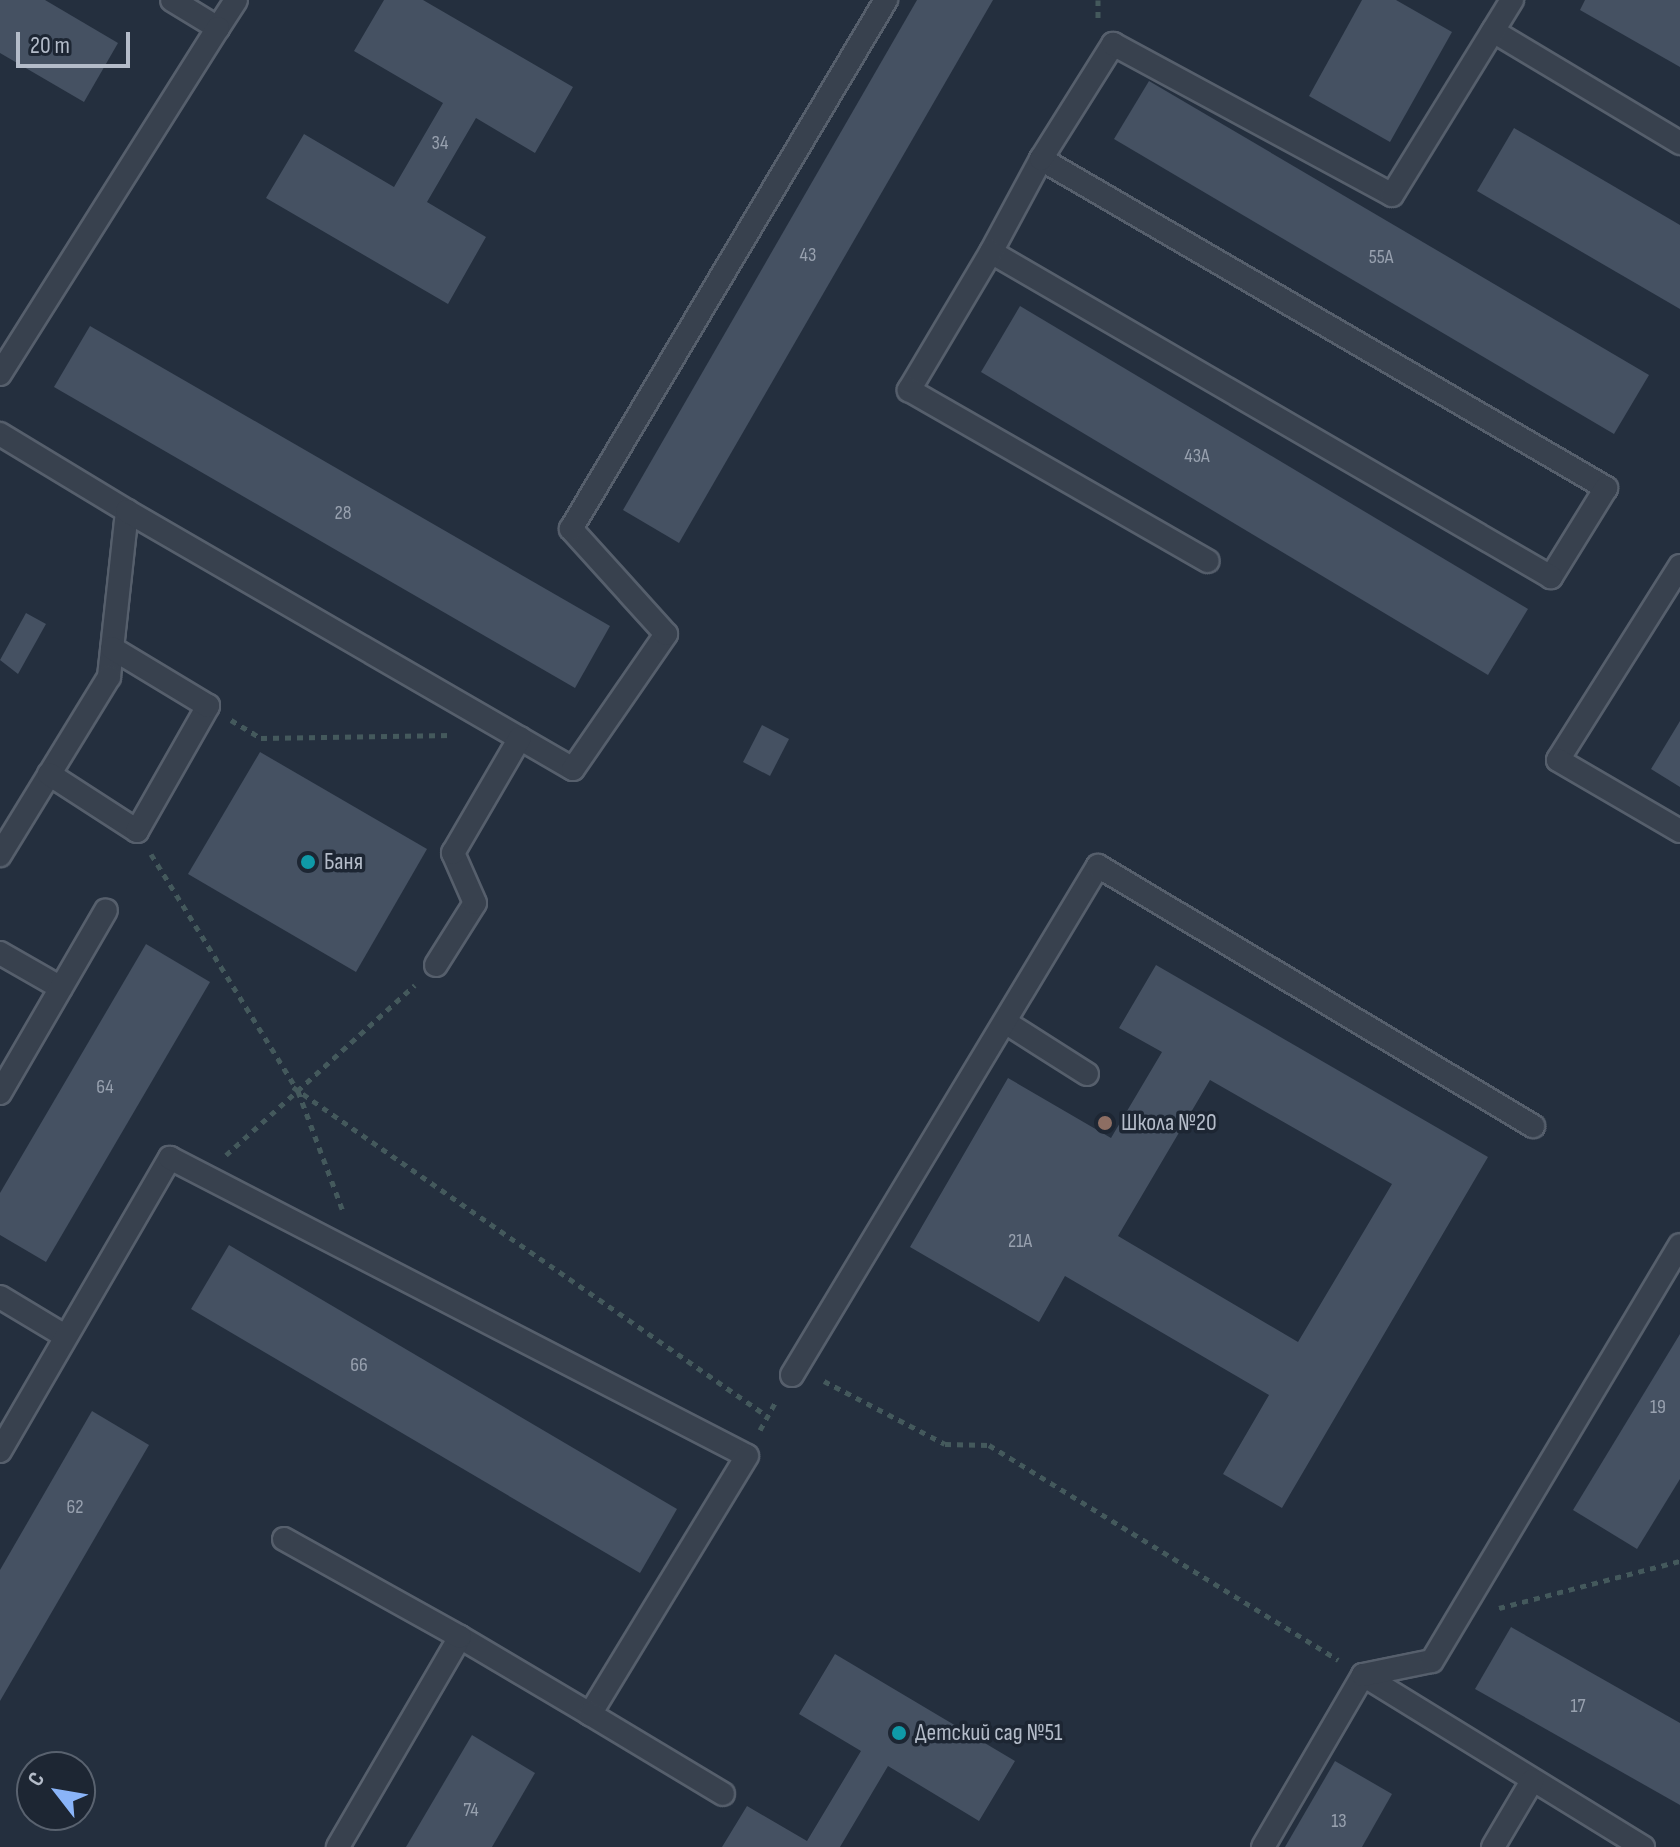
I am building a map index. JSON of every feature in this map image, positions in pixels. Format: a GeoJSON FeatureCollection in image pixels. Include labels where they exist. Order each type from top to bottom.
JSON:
{"type":"FeatureCollection","features":[{"type":"Feature","properties":{"kind":"lane"},"geometry":{"type":"LineString","coordinates":[[172,0],[218,28]]}},
{"type":"Feature","properties":{"kind":"lane"},"geometry":{"type":"LineString","coordinates":[[0,374],[236,0]]}},
{"type":"Feature","properties":{"kind":"lane"},"geometry":{"type":"LineString","coordinates":[[0,434],[573,769],[666,634],[571,529],[886,0]]}},
{"type":"Feature","properties":{"kind":"lane"},"geometry":{"type":"LineString","coordinates":[[1208,561],[909,390],[991,252],[1041,159],[1113,44],[1392,195],[1512,0]]}},
{"type":"Feature","properties":{"kind":"lane"},"geometry":{"type":"LineString","coordinates":[[1493,31],[1680,143]]}},
{"type":"Feature","properties":{"kind":"lane"},"geometry":{"type":"LineString","coordinates":[[991,252],[1551,577],[1606,488],[1041,159]]}},
{"type":"Feature","properties":{"kind":"lane"},"geometry":{"type":"LineString","coordinates":[[0,855],[109,677],[127,511]]}},
{"type":"Feature","properties":{"kind":"lane"},"geometry":{"type":"LineString","coordinates":[[1680,566],[1558,760],[1680,831]]}},
{"type":"Feature","properties":{"kind":"lane"},"geometry":{"type":"LineString","coordinates":[[49,774],[137,831],[208,706],[112,648]]}},
{"type":"Feature","properties":{"kind":"lane"},"geometry":{"type":"LineString","coordinates":[[436,965],[475,903],[453,853],[517,736]]}},
{"type":"Feature","properties":{"kind":"lane"},"geometry":{"type":"LineString","coordinates":[[792,1375],[1098,866],[1533,1126]]}},
{"type":"Feature","properties":{"kind":"lane"},"geometry":{"type":"LineString","coordinates":[[0,1093],[106,910]]}},
{"type":"Feature","properties":{"kind":"lane"},"geometry":{"type":"LineString","coordinates":[[0,953],[61,988]]}},
{"type":"Feature","properties":{"kind":"lane"},"geometry":{"type":"LineString","coordinates":[[1005,1022],[1087,1074]]}},
{"type":"Feature","properties":{"kind":"lane"},"geometry":{"type":"LineString","coordinates":[[0,1451],[170,1158],[747,1456],[590,1714]]}},
{"type":"Feature","properties":{"kind":"lane"},"geometry":{"type":"LineString","coordinates":[[1263,1847],[1363,1675],[1432,1661],[1680,1245]]}},
{"type":"Feature","properties":{"kind":"lane"},"geometry":{"type":"LineString","coordinates":[[0,1297],[65,1336]]}},
{"type":"Feature","properties":{"kind":"lane"},"geometry":{"type":"LineString","coordinates":[[284,1539],[460,1637],[723,1794]]}},
{"type":"Feature","properties":{"kind":"lane"},"geometry":{"type":"LineString","coordinates":[[338,1847],[460,1637]]}},
{"type":"Feature","properties":{"kind":"lane"},"geometry":{"type":"LineString","coordinates":[[1363,1675],[1643,1847]]}},
{"type":"Feature","properties":{"kind":"lane"},"geometry":{"type":"LineString","coordinates":[[1493,1847],[1532,1781]]}},
{"type":"Feature","properties":{"kind":"path"},"geometry":{"type":"LineString","coordinates":[[261,738],[517,736]]}},
{"type":"Feature","properties":{"kind":"path"},"geometry":{"type":"LineString","coordinates":[[137,831],[298,1091],[359,1256]]}},
{"type":"Feature","properties":{"kind":"path"},"geometry":{"type":"LineString","coordinates":[[204,1175],[436,965]]}},
{"type":"Feature","properties":{"kind":"path"},"geometry":{"type":"LineString","coordinates":[[298,1091],[767,1416]]}},
{"type":"Feature","properties":{"kind":"path"},"geometry":{"type":"LineString","coordinates":[[747,1456],[797,1367],[945,1444],[989,1445],[1363,1675]]}},
{"type":"Feature","properties":{"kind":"path"},"geometry":{"type":"LineString","coordinates":[[1488,1611],[1680,1561]]}},
{"type":"Feature","properties":{"kind":"building"},"geometry":{"type":"Polygon","coordinates":[[[0,0],[45,0],[118,43],[84,102],[0,53],[0,0]]]}},
{"type":"Feature","properties":{"kind":"building"},"geometry":{"type":"Polygon","coordinates":[[[384,0],[423,0],[573,87],[535,153],[476,118],[427,202],[486,237],[448,304],[266,198],[304,134],[394,187],[443,103],[354,51],[384,0]]]}},
{"type":"Feature","properties":{"kind":"building"},"geometry":{"type":"Polygon","coordinates":[[[917,0],[993,0],[679,543],[623,510],[917,0]]]}},
{"type":"Feature","properties":{"kind":"building"},"geometry":{"type":"Polygon","coordinates":[[[1362,0],[1396,0],[1452,32],[1390,142],[1309,96],[1362,0]]]}},
{"type":"Feature","properties":{"kind":"building"},"geometry":{"type":"Polygon","coordinates":[[[1585,0],[1680,0],[1680,67],[1580,10],[1585,0]]]}},
{"type":"Feature","properties":{"kind":"building"},"geometry":{"type":"Polygon","coordinates":[[[1149,81],[1649,375],[1614,434],[1114,139],[1149,81]]]}},
{"type":"Feature","properties":{"kind":"building"},"geometry":{"type":"Polygon","coordinates":[[[1514,128],[1680,225],[1680,309],[1477,191],[1514,128]]]}},
{"type":"Feature","properties":{"kind":"building"},"geometry":{"type":"Polygon","coordinates":[[[1020,306],[1528,609],[1488,675],[981,372],[1020,306]]]}},
{"type":"Feature","properties":{"kind":"building"},"geometry":{"type":"Polygon","coordinates":[[[90,326],[610,626],[575,688],[54,387],[90,326]]]}},
{"type":"Feature","properties":{"kind":"building"},"geometry":{"type":"Polygon","coordinates":[[[26,613],[46,624],[18,674],[0,660],[26,613]]]}},
{"type":"Feature","properties":{"kind":"building"},"geometry":{"type":"Polygon","coordinates":[[[1680,721],[1680,787],[1651,769],[1680,721]]]}},
{"type":"Feature","properties":{"kind":"building"},"geometry":{"type":"Polygon","coordinates":[[[762,725],[789,739],[770,776],[743,762],[762,725]]]}},
{"type":"Feature","properties":{"kind":"building","name":"Баня"},"geometry":{"type":"Polygon","coordinates":[[[260,752],[427,849],[356,972],[188,874],[260,752]]]}},
{"type":"Feature","properties":{"kind":"building"},"geometry":{"type":"Polygon","coordinates":[[[146,944],[210,982],[46,1262],[0,1235],[0,1193],[146,944]]]}},
{"type":"Feature","properties":{"kind":"building"},"geometry":{"type":"Polygon","coordinates":[[[1156,965],[1488,1157],[1282,1508],[1223,1474],[1269,1395],[1065,1276],[1039,1322],[910,1247],[1008,1078],[1111,1138],[1162,1052],[1119,1028],[1156,965]],[[1210,1080],[1118,1236],[1298,1342],[1392,1184],[1210,1080]]]}},
{"type":"Feature","properties":{"kind":"building"},"geometry":{"type":"Polygon","coordinates":[[[229,1245],[677,1509],[640,1573],[191,1309],[229,1245]]]}},
{"type":"Feature","properties":{"kind":"building"},"geometry":{"type":"Polygon","coordinates":[[[1680,1334],[1680,1479],[1637,1549],[1573,1510],[1680,1334]]]}},
{"type":"Feature","properties":{"kind":"building"},"geometry":{"type":"Polygon","coordinates":[[[92,1411],[149,1445],[0,1701],[0,1570],[92,1411]]]}},
{"type":"Feature","properties":{"kind":"building"},"geometry":{"type":"Polygon","coordinates":[[[1511,1627],[1680,1723],[1680,1805],[1475,1689],[1511,1627]]]}},
{"type":"Feature","properties":{"kind":"building","name":"Детский сад №51"},"geometry":{"type":"Polygon","coordinates":[[[835,1654],[1015,1761],[979,1821],[888,1766],[840,1847],[722,1847],[747,1806],[807,1841],[861,1751],[799,1714],[835,1654]]]}},
{"type":"Feature","properties":{"kind":"building"},"geometry":{"type":"Polygon","coordinates":[[[472,1735],[535,1773],[492,1847],[406,1847],[472,1735]]]}},
{"type":"Feature","properties":{"kind":"building"},"geometry":{"type":"Polygon","coordinates":[[[1335,1761],[1392,1794],[1362,1847],[1285,1847],[1335,1761]]]}},
{"type":"Feature","properties":{"kind":"place","name":"Баня"},"geometry":{"type":"Point","coordinates":[308,862]}},
{"type":"Feature","properties":{"kind":"place","name":"Школа №20"},"geometry":{"type":"Point","coordinates":[1105,1123]}},
{"type":"Feature","properties":{"kind":"place","name":"Детский сад №51"},"geometry":{"type":"Point","coordinates":[899,1733]}}]}
